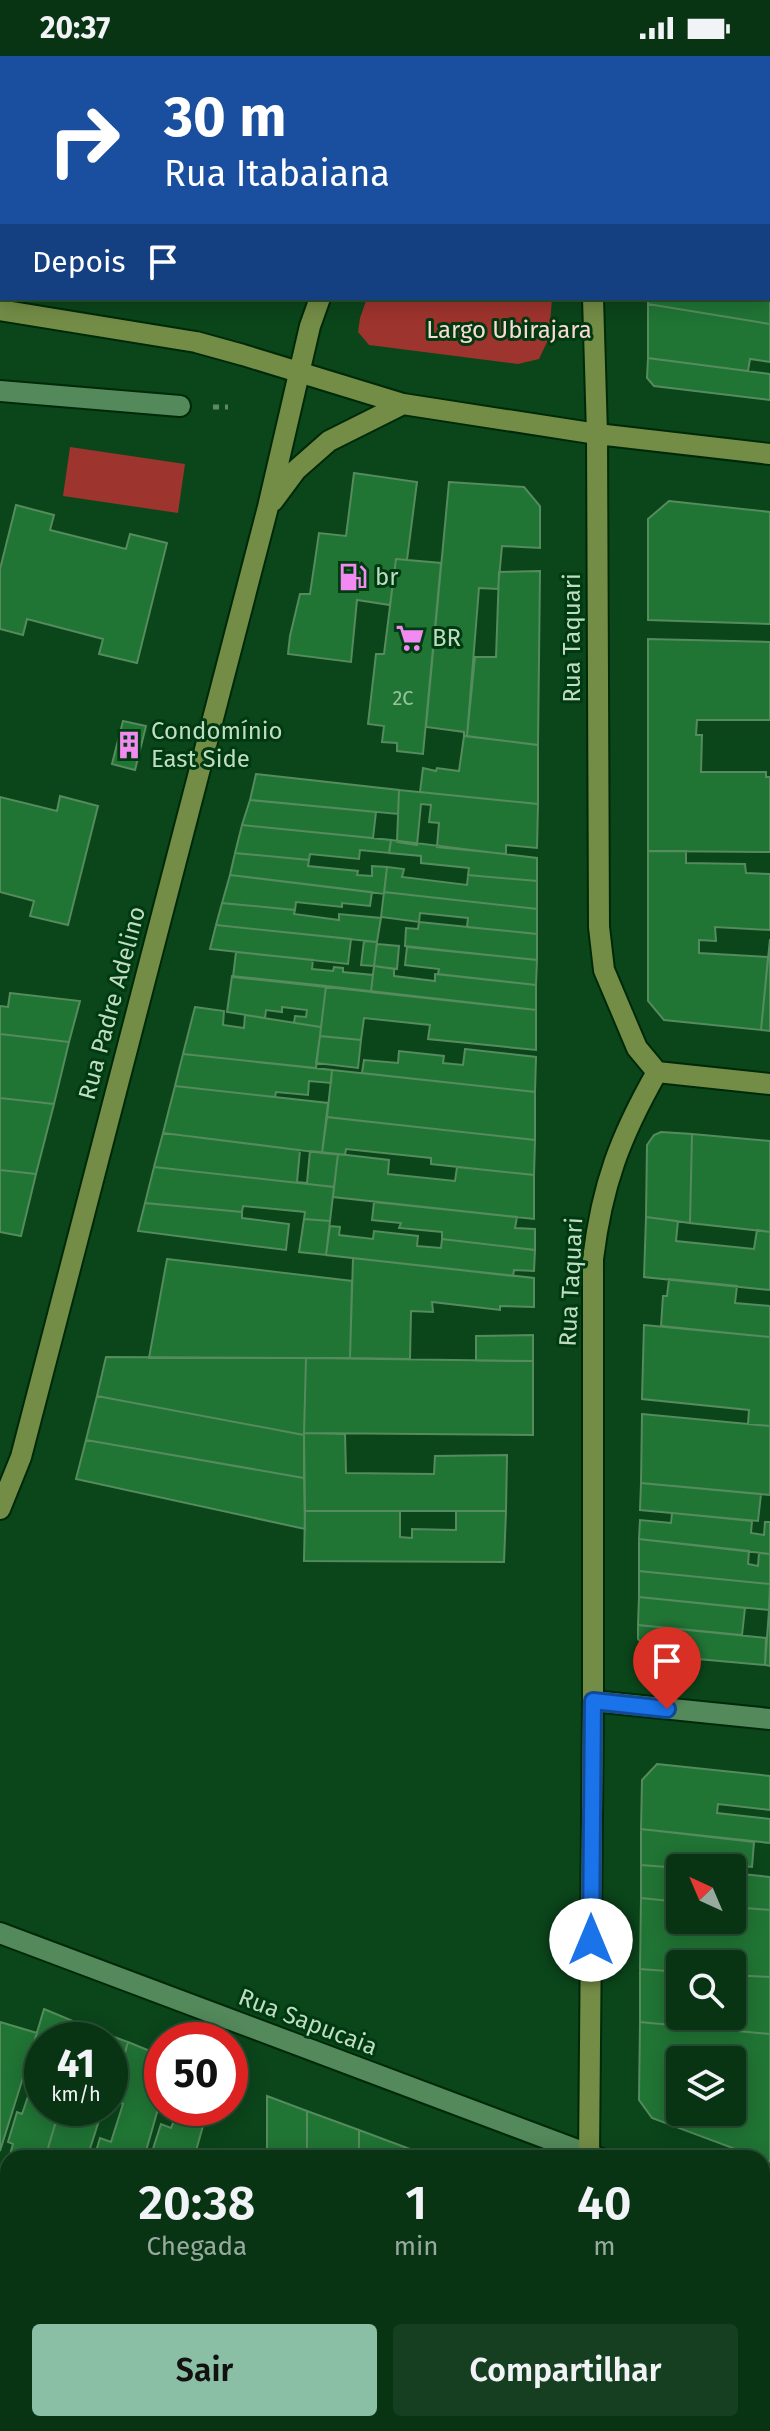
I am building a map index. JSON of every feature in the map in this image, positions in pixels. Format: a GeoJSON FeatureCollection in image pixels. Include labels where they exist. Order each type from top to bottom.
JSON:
{"type":"FeatureCollection","features":[{"type":"Feature","properties":{"kind":"main road"},"geometry":{"type":"LineString","coordinates":[[300,373],[319,300]]}},
{"type":"Feature","properties":{"kind":"main road"},"geometry":{"type":"LineString","coordinates":[[593,300],[597,434]]}},
{"type":"Feature","properties":{"kind":"main road"},"geometry":{"type":"LineString","coordinates":[[0,310],[196,342],[403,404],[597,434],[770,454]]}},
{"type":"Feature","properties":{"kind":"main road","name":"Rua Padre Adelino"},"geometry":{"type":"LineString","coordinates":[[0,1509],[21,1457],[268,507],[300,373]]}},
{"type":"Feature","properties":{"kind":"main road","name":"Rua Padre Adelino"},"geometry":{"type":"LineString","coordinates":[[268,507],[296,470],[329,441],[403,404]]}},
{"type":"Feature","properties":{"kind":"main road","name":"Rua Taquari"},"geometry":{"type":"LineString","coordinates":[[592,2150],[593,1259],[599,1214],[621,1142],[657,1072],[637,1048],[609,983],[604,970],[599,927],[597,434]]}},
{"type":"Feature","properties":{"kind":"main road"},"geometry":{"type":"LineString","coordinates":[[657,1072],[770,1084]]}},
{"type":"Feature","properties":{"kind":"street"},"geometry":{"type":"LineString","coordinates":[[0,391],[180,406]]}},
{"type":"Feature","properties":{"kind":"street"},"geometry":{"type":"LineString","coordinates":[[593,1701],[770,1719]]}},
{"type":"Feature","properties":{"kind":"street","name":"Rua Sapucaia"},"geometry":{"type":"LineString","coordinates":[[0,1933],[574,2150]]}},
{"type":"Feature","properties":{"kind":"green space","name":"Largo Ubirajara"},"geometry":{"type":"Polygon","coordinates":[[[366,300],[552,300],[549,338],[539,359],[518,364],[369,345],[358,332],[366,300]]]}},
{"type":"Feature","properties":{"kind":"green space"},"geometry":{"type":"Polygon","coordinates":[[[70,447],[185,464],[178,513],[63,496],[70,447]]]}},
{"type":"Feature","properties":{"kind":"building"},"geometry":{"type":"Polygon","coordinates":[[[648,300],[770,300],[770,324],[648,304],[648,300]]]}},
{"type":"Feature","properties":{"kind":"building"},"geometry":{"type":"Polygon","coordinates":[[[648,304],[770,324],[770,362],[750,359],[748,371],[648,358],[648,304]]]}},
{"type":"Feature","properties":{"kind":"building"},"geometry":{"type":"Polygon","coordinates":[[[648,358],[770,374],[770,400],[654,386],[647,378],[648,358]]]}},
{"type":"Feature","properties":{"kind":"building","name":"br"},"geometry":{"type":"Polygon","coordinates":[[[354,473],[417,482],[407,560],[396,559],[390,605],[357,600],[351,662],[288,654],[300,594],[310,594],[319,533],[346,536],[354,473]]]}},
{"type":"Feature","properties":{"kind":"building"},"geometry":{"type":"Polygon","coordinates":[[[449,482],[524,487],[540,506],[540,548],[502,546],[498,589],[479,588],[467,736],[464,732],[426,727],[449,482]]]}},
{"type":"Feature","properties":{"kind":"building"},"geometry":{"type":"Polygon","coordinates":[[[669,501],[770,512],[770,624],[648,620],[648,519],[669,501]]]}},
{"type":"Feature","properties":{"kind":"building"},"geometry":{"type":"Polygon","coordinates":[[[16,505],[54,515],[50,530],[126,549],[130,534],[167,543],[137,663],[99,654],[103,639],[27,619],[23,635],[0,629],[0,569],[16,505]]]}},
{"type":"Feature","properties":{"kind":"building"},"geometry":{"type":"Polygon","coordinates":[[[396,559],[441,563],[423,754],[397,751],[397,743],[382,742],[384,726],[368,724],[376,654],[384,654],[396,559]]]}},
{"type":"Feature","properties":{"kind":"building"},"geometry":{"type":"Polygon","coordinates":[[[540,571],[538,745],[467,736],[475,657],[496,657],[499,572],[540,571]]]}},
{"type":"Feature","properties":{"kind":"building"},"geometry":{"type":"Polygon","coordinates":[[[648,639],[770,642],[770,720],[697,720],[696,735],[702,735],[701,772],[766,772],[766,777],[770,777],[770,852],[648,851],[648,639]]]}},
{"type":"Feature","properties":{"kind":"building","name":"Condomínio East Side"},"geometry":{"type":"Polygon","coordinates":[[[123,721],[146,726],[135,770],[112,764],[123,721]]]}},
{"type":"Feature","properties":{"kind":"building"},"geometry":{"type":"Polygon","coordinates":[[[464,736],[538,745],[538,804],[420,792],[423,768],[459,771],[464,736]]]}},
{"type":"Feature","properties":{"kind":"building"},"geometry":{"type":"Polygon","coordinates":[[[256,774],[399,790],[398,814],[250,800],[256,774]]]}},
{"type":"Feature","properties":{"kind":"building"},"geometry":{"type":"Polygon","coordinates":[[[399,790],[538,804],[537,848],[506,845],[506,854],[437,847],[439,823],[429,822],[431,805],[421,804],[417,845],[397,842],[399,790]]]}},
{"type":"Feature","properties":{"kind":"building"},"geometry":{"type":"Polygon","coordinates":[[[60,796],[98,806],[68,925],[30,916],[34,901],[0,892],[0,797],[57,811],[60,796]]]}},
{"type":"Feature","properties":{"kind":"building"},"geometry":{"type":"Polygon","coordinates":[[[250,800],[376,812],[373,838],[242,825],[250,800]]]}},
{"type":"Feature","properties":{"kind":"building"},"geometry":{"type":"Polygon","coordinates":[[[242,825],[391,840],[389,853],[360,850],[359,859],[310,854],[309,860],[235,853],[242,825]]]}},
{"type":"Feature","properties":{"kind":"building"},"geometry":{"type":"Polygon","coordinates":[[[391,840],[537,858],[537,881],[468,875],[469,868],[421,863],[421,856],[389,853],[391,840]]]}},
{"type":"Feature","properties":{"kind":"building"},"geometry":{"type":"Polygon","coordinates":[[[648,851],[686,851],[686,863],[745,864],[746,873],[770,874],[770,930],[715,927],[716,941],[699,940],[699,953],[768,957],[761,1030],[664,1020],[648,1001],[648,851]]]}},
{"type":"Feature","properties":{"kind":"building"},"geometry":{"type":"Polygon","coordinates":[[[235,853],[309,860],[308,866],[358,871],[357,875],[372,876],[372,866],[387,867],[384,894],[230,875],[235,853]]]}},
{"type":"Feature","properties":{"kind":"building"},"geometry":{"type":"Polygon","coordinates":[[[387,867],[404,869],[402,877],[467,885],[468,875],[537,881],[537,909],[384,892],[387,867]]]}},
{"type":"Feature","properties":{"kind":"building"},"geometry":{"type":"Polygon","coordinates":[[[230,875],[372,892],[370,906],[342,903],[342,907],[296,902],[295,910],[222,903],[230,875]]]}},
{"type":"Feature","properties":{"kind":"building"},"geometry":{"type":"Polygon","coordinates":[[[384,892],[537,909],[537,934],[467,927],[468,918],[420,913],[419,922],[381,917],[384,892]]]}},
{"type":"Feature","properties":{"kind":"building"},"geometry":{"type":"Polygon","coordinates":[[[222,903],[295,910],[294,914],[339,920],[339,914],[381,918],[377,942],[216,925],[222,903]]]}},
{"type":"Feature","properties":{"kind":"building"},"geometry":{"type":"Polygon","coordinates":[[[419,922],[537,934],[537,960],[405,946],[406,928],[418,929],[419,922]]]}},
{"type":"Feature","properties":{"kind":"building"},"geometry":{"type":"Polygon","coordinates":[[[216,925],[351,939],[348,964],[210,949],[216,925]]]}},
{"type":"Feature","properties":{"kind":"building"},"geometry":{"type":"Polygon","coordinates":[[[770,939],[770,1031],[761,1030],[770,939]]]}},
{"type":"Feature","properties":{"kind":"building"},"geometry":{"type":"Polygon","coordinates":[[[364,941],[377,942],[374,966],[361,965],[364,941]]]}},
{"type":"Feature","properties":{"kind":"building"},"geometry":{"type":"Polygon","coordinates":[[[377,944],[399,946],[397,969],[374,966],[377,944]]]}},
{"type":"Feature","properties":{"kind":"building"},"geometry":{"type":"Polygon","coordinates":[[[407,947],[537,960],[536,985],[438,974],[439,969],[405,965],[407,947]]]}},
{"type":"Feature","properties":{"kind":"building"},"geometry":{"type":"Polygon","coordinates":[[[236,952],[313,960],[312,969],[333,971],[334,967],[343,968],[343,972],[373,975],[371,992],[233,977],[236,952]]]}},
{"type":"Feature","properties":{"kind":"building"},"geometry":{"type":"Polygon","coordinates":[[[374,966],[394,969],[394,976],[435,981],[435,974],[536,985],[536,1010],[371,992],[374,966]]]}},
{"type":"Feature","properties":{"kind":"building"},"geometry":{"type":"Polygon","coordinates":[[[232,976],[326,986],[321,1027],[294,1023],[295,1016],[306,1017],[307,1010],[282,1007],[282,1012],[266,1010],[265,1018],[227,1012],[232,976]]]}},
{"type":"Feature","properties":{"kind":"building"},"geometry":{"type":"Polygon","coordinates":[[[326,986],[536,1010],[536,1050],[428,1039],[430,1025],[364,1018],[361,1040],[320,1036],[326,986]]]}},
{"type":"Feature","properties":{"kind":"building"},"geometry":{"type":"Polygon","coordinates":[[[10,993],[80,1001],[69,1042],[0,1034],[0,1006],[8,1007],[10,993]]]}},
{"type":"Feature","properties":{"kind":"building"},"geometry":{"type":"Polygon","coordinates":[[[195,1007],[224,1011],[223,1025],[244,1028],[245,1015],[321,1027],[316,1068],[183,1054],[195,1007]]]}},
{"type":"Feature","properties":{"kind":"building"},"geometry":{"type":"Polygon","coordinates":[[[0,1034],[69,1042],[54,1104],[0,1098],[0,1034]]]}},
{"type":"Feature","properties":{"kind":"building"},"geometry":{"type":"Polygon","coordinates":[[[320,1036],[361,1040],[358,1068],[316,1063],[320,1036]]]}},
{"type":"Feature","properties":{"kind":"building"},"geometry":{"type":"Polygon","coordinates":[[[465,1049],[536,1057],[535,1092],[362,1073],[364,1060],[398,1063],[399,1051],[444,1056],[443,1063],[463,1065],[465,1049]]]}},
{"type":"Feature","properties":{"kind":"building"},"geometry":{"type":"Polygon","coordinates":[[[183,1054],[332,1070],[331,1083],[309,1081],[308,1095],[276,1092],[275,1097],[175,1086],[183,1054]]]}},
{"type":"Feature","properties":{"kind":"building"},"geometry":{"type":"Polygon","coordinates":[[[332,1070],[535,1092],[535,1140],[327,1117],[332,1070]]]}},
{"type":"Feature","properties":{"kind":"building"},"geometry":{"type":"Polygon","coordinates":[[[175,1086],[328,1103],[322,1153],[163,1133],[175,1086]]]}},
{"type":"Feature","properties":{"kind":"building"},"geometry":{"type":"Polygon","coordinates":[[[0,1098],[54,1104],[36,1174],[0,1170],[0,1098]]]}},
{"type":"Feature","properties":{"kind":"building"},"geometry":{"type":"Polygon","coordinates":[[[327,1117],[535,1140],[534,1175],[431,1164],[431,1158],[346,1149],[345,1155],[322,1153],[327,1117]]]}},
{"type":"Feature","properties":{"kind":"building"},"geometry":{"type":"Polygon","coordinates":[[[661,1132],[692,1134],[690,1223],[646,1217],[647,1145],[654,1135],[661,1132]]]}},
{"type":"Feature","properties":{"kind":"building"},"geometry":{"type":"Polygon","coordinates":[[[163,1133],[300,1150],[297,1182],[307,1183],[310,1151],[338,1154],[334,1187],[154,1167],[163,1133]]]}},
{"type":"Feature","properties":{"kind":"building"},"geometry":{"type":"Polygon","coordinates":[[[692,1134],[770,1141],[770,1232],[690,1223],[692,1134]]]}},
{"type":"Feature","properties":{"kind":"building"},"geometry":{"type":"Polygon","coordinates":[[[338,1154],[389,1160],[388,1174],[455,1181],[457,1167],[534,1175],[534,1219],[333,1197],[338,1154]]]}},
{"type":"Feature","properties":{"kind":"building"},"geometry":{"type":"Polygon","coordinates":[[[154,1167],[334,1187],[330,1221],[304,1219],[305,1212],[243,1206],[242,1212],[145,1203],[154,1167]]]}},
{"type":"Feature","properties":{"kind":"building"},"geometry":{"type":"Polygon","coordinates":[[[0,1170],[36,1174],[21,1236],[0,1232],[0,1170]]]}},
{"type":"Feature","properties":{"kind":"building"},"geometry":{"type":"Polygon","coordinates":[[[374,1202],[517,1217],[515,1228],[535,1229],[535,1250],[442,1239],[442,1232],[399,1228],[401,1223],[372,1220],[374,1202]]]}},
{"type":"Feature","properties":{"kind":"building"},"geometry":{"type":"Polygon","coordinates":[[[145,1203],[242,1212],[242,1218],[289,1224],[286,1250],[138,1231],[145,1203]]]}},
{"type":"Feature","properties":{"kind":"building"},"geometry":{"type":"Polygon","coordinates":[[[646,1217],[678,1221],[676,1241],[754,1249],[757,1230],[770,1232],[770,1290],[644,1277],[646,1217]]]}},
{"type":"Feature","properties":{"kind":"building"},"geometry":{"type":"Polygon","coordinates":[[[304,1219],[330,1221],[326,1255],[299,1252],[304,1219]]]}},
{"type":"Feature","properties":{"kind":"building"},"geometry":{"type":"Polygon","coordinates":[[[330,1226],[340,1227],[339,1235],[373,1239],[374,1231],[418,1236],[417,1246],[441,1248],[442,1239],[535,1250],[534,1271],[514,1270],[513,1276],[326,1255],[330,1226]]]}},
{"type":"Feature","properties":{"kind":"building"},"geometry":{"type":"Polygon","coordinates":[[[353,1258],[534,1278],[534,1307],[500,1306],[500,1310],[432,1302],[433,1312],[411,1311],[410,1359],[350,1358],[353,1258]]]}},
{"type":"Feature","properties":{"kind":"building"},"geometry":{"type":"Polygon","coordinates":[[[167,1259],[352,1281],[350,1358],[149,1358],[167,1259]]]}},
{"type":"Feature","properties":{"kind":"building"},"geometry":{"type":"Polygon","coordinates":[[[669,1279],[737,1286],[735,1303],[770,1306],[770,1337],[661,1326],[663,1296],[667,1296],[669,1279]]]}},
{"type":"Feature","properties":{"kind":"building"},"geometry":{"type":"Polygon","coordinates":[[[644,1325],[770,1337],[770,1426],[748,1424],[749,1410],[642,1399],[644,1325]]]}},
{"type":"Feature","properties":{"kind":"building"},"geometry":{"type":"Polygon","coordinates":[[[533,1335],[533,1361],[476,1361],[476,1336],[533,1335]]]}},
{"type":"Feature","properties":{"kind":"building"},"geometry":{"type":"Polygon","coordinates":[[[106,1357],[306,1358],[304,1435],[97,1396],[106,1357]]]}},
{"type":"Feature","properties":{"kind":"building"},"geometry":{"type":"Polygon","coordinates":[[[306,1358],[533,1361],[533,1435],[304,1433],[306,1358]]]}},
{"type":"Feature","properties":{"kind":"building"},"geometry":{"type":"Polygon","coordinates":[[[97,1396],[304,1435],[304,1478],[86,1440],[97,1396]]]}},
{"type":"Feature","properties":{"kind":"building"},"geometry":{"type":"Polygon","coordinates":[[[642,1414],[770,1426],[770,1495],[641,1483],[642,1414]]]}},
{"type":"Feature","properties":{"kind":"building"},"geometry":{"type":"Polygon","coordinates":[[[304,1433],[345,1434],[346,1473],[434,1474],[435,1456],[507,1455],[506,1511],[305,1511],[304,1433]]]}},
{"type":"Feature","properties":{"kind":"building"},"geometry":{"type":"Polygon","coordinates":[[[86,1440],[304,1478],[305,1529],[76,1479],[86,1440]]]}},
{"type":"Feature","properties":{"kind":"building"},"geometry":{"type":"Polygon","coordinates":[[[641,1483],[761,1494],[758,1521],[640,1510],[641,1483]]]}},
{"type":"Feature","properties":{"kind":"building"},"geometry":{"type":"Polygon","coordinates":[[[305,1511],[400,1511],[400,1537],[412,1538],[412,1529],[456,1530],[456,1511],[506,1511],[504,1562],[304,1561],[305,1511]]]}},
{"type":"Feature","properties":{"kind":"building"},"geometry":{"type":"Polygon","coordinates":[[[672,1513],[752,1521],[751,1533],[764,1535],[765,1522],[770,1522],[770,1554],[639,1539],[640,1520],[671,1523],[672,1513]]]}},
{"type":"Feature","properties":{"kind":"building"},"geometry":{"type":"Polygon","coordinates":[[[639,1539],[749,1551],[748,1564],[758,1566],[759,1553],[770,1554],[770,1584],[639,1571],[639,1539]]]}},
{"type":"Feature","properties":{"kind":"building"},"geometry":{"type":"Polygon","coordinates":[[[639,1571],[770,1584],[769,1610],[639,1597],[639,1571]]]}},
{"type":"Feature","properties":{"kind":"building"},"geometry":{"type":"Polygon","coordinates":[[[639,1597],[745,1608],[742,1635],[638,1625],[639,1597]]]}},
{"type":"Feature","properties":{"kind":"building"},"geometry":{"type":"Polygon","coordinates":[[[770,1597],[770,1666],[765,1665],[770,1597]]]}},
{"type":"Feature","properties":{"kind":"building"},"geometry":{"type":"Polygon","coordinates":[[[638,1625],[766,1638],[765,1665],[653,1655],[638,1639],[638,1625]]]}},
{"type":"Feature","properties":{"kind":"building"},"geometry":{"type":"Polygon","coordinates":[[[657,1764],[770,1776],[770,1810],[718,1804],[717,1813],[770,1819],[770,1843],[641,1829],[642,1780],[657,1764]]]}},
{"type":"Feature","properties":{"kind":"building"},"geometry":{"type":"Polygon","coordinates":[[[641,1829],[754,1842],[752,1867],[746,1866],[746,1854],[666,1854],[666,1867],[641,1865],[641,1829]]]}},
{"type":"Feature","properties":{"kind":"building"},"geometry":{"type":"Polygon","coordinates":[[[641,1865],[666,1867],[666,1901],[641,1898],[641,1865]]]}},
{"type":"Feature","properties":{"kind":"building"},"geometry":{"type":"Polygon","coordinates":[[[746,1874],[770,1877],[770,1910],[746,1908],[746,1874]]]}},
{"type":"Feature","properties":{"kind":"building"},"geometry":{"type":"Polygon","coordinates":[[[641,1898],[666,1901],[666,1934],[746,1934],[746,1908],[770,1910],[770,1977],[746,1976],[746,1950],[666,1950],[666,1971],[640,1969],[641,1898]]]}},
{"type":"Feature","properties":{"kind":"building"},"geometry":{"type":"Polygon","coordinates":[[[640,1969],[666,1971],[666,2024],[640,2022],[640,1969]]]}},
{"type":"Feature","properties":{"kind":"building"},"geometry":{"type":"Polygon","coordinates":[[[746,1976],[770,1977],[770,2034],[727,2030],[746,2030],[746,1976]]]}},
{"type":"Feature","properties":{"kind":"building"},"geometry":{"type":"Polygon","coordinates":[[[44,2009],[75,2022],[40,2022],[44,2009]]]}},
{"type":"Feature","properties":{"kind":"building"},"geometry":{"type":"Polygon","coordinates":[[[0,2022],[24,2029],[24,2074],[0,2150],[0,2022]]]}},
{"type":"Feature","properties":{"kind":"building"},"geometry":{"type":"Polygon","coordinates":[[[640,2022],[666,2024],[666,2030],[770,2034],[770,2150],[738,2150],[673,2126],[746,2126],[746,2046],[666,2046],[666,2123],[652,2118],[639,2100],[640,2022]]]}},
{"type":"Feature","properties":{"kind":"building"},"geometry":{"type":"Polygon","coordinates":[[[128,2042],[144,2049],[144,2126],[153,2126],[146,2150],[96,2150],[100,2138],[111,2142],[116,2126],[128,2126],[128,2042]]]}},
{"type":"Feature","properties":{"kind":"building"},"geometry":{"type":"Polygon","coordinates":[[[267,2096],[307,2111],[307,2150],[267,2150],[267,2096]]]}},
{"type":"Feature","properties":{"kind":"building"},"geometry":{"type":"Polygon","coordinates":[[[24,2108],[24,2126],[55,2126],[47,2150],[11,2150],[13,2144],[8,2142],[17,2112],[22,2114],[24,2108]]]}},
{"type":"Feature","properties":{"kind":"building"},"geometry":{"type":"Polygon","coordinates":[[[307,2111],[359,2130],[359,2150],[307,2150],[307,2111]]]}},
{"type":"Feature","properties":{"kind":"building"},"geometry":{"type":"Polygon","coordinates":[[[55,2126],[97,2126],[90,2150],[47,2150],[55,2126]]]}},
{"type":"Feature","properties":{"kind":"building"},"geometry":{"type":"Polygon","coordinates":[[[160,2126],[203,2126],[196,2150],[153,2150],[160,2126]]]}},
{"type":"Feature","properties":{"kind":"building"},"geometry":{"type":"Polygon","coordinates":[[[359,2130],[413,2150],[359,2150],[359,2130]]]}},
{"type":"Feature","properties":{"kind":"place","name":"br"},"geometry":{"type":"Point","coordinates":[353,577]}},
{"type":"Feature","properties":{"kind":"place","name":"BR"},"geometry":{"type":"Point","coordinates":[410,638]}},
{"type":"Feature","properties":{"kind":"place","name":"Condomínio East Side"},"geometry":{"type":"Point","coordinates":[129,745]}},
{"type":"Feature","properties":{"kind":"route"},"geometry":{"type":"LineString","coordinates":[[591,1940],[593,1701],[667,1709]]}}]}
